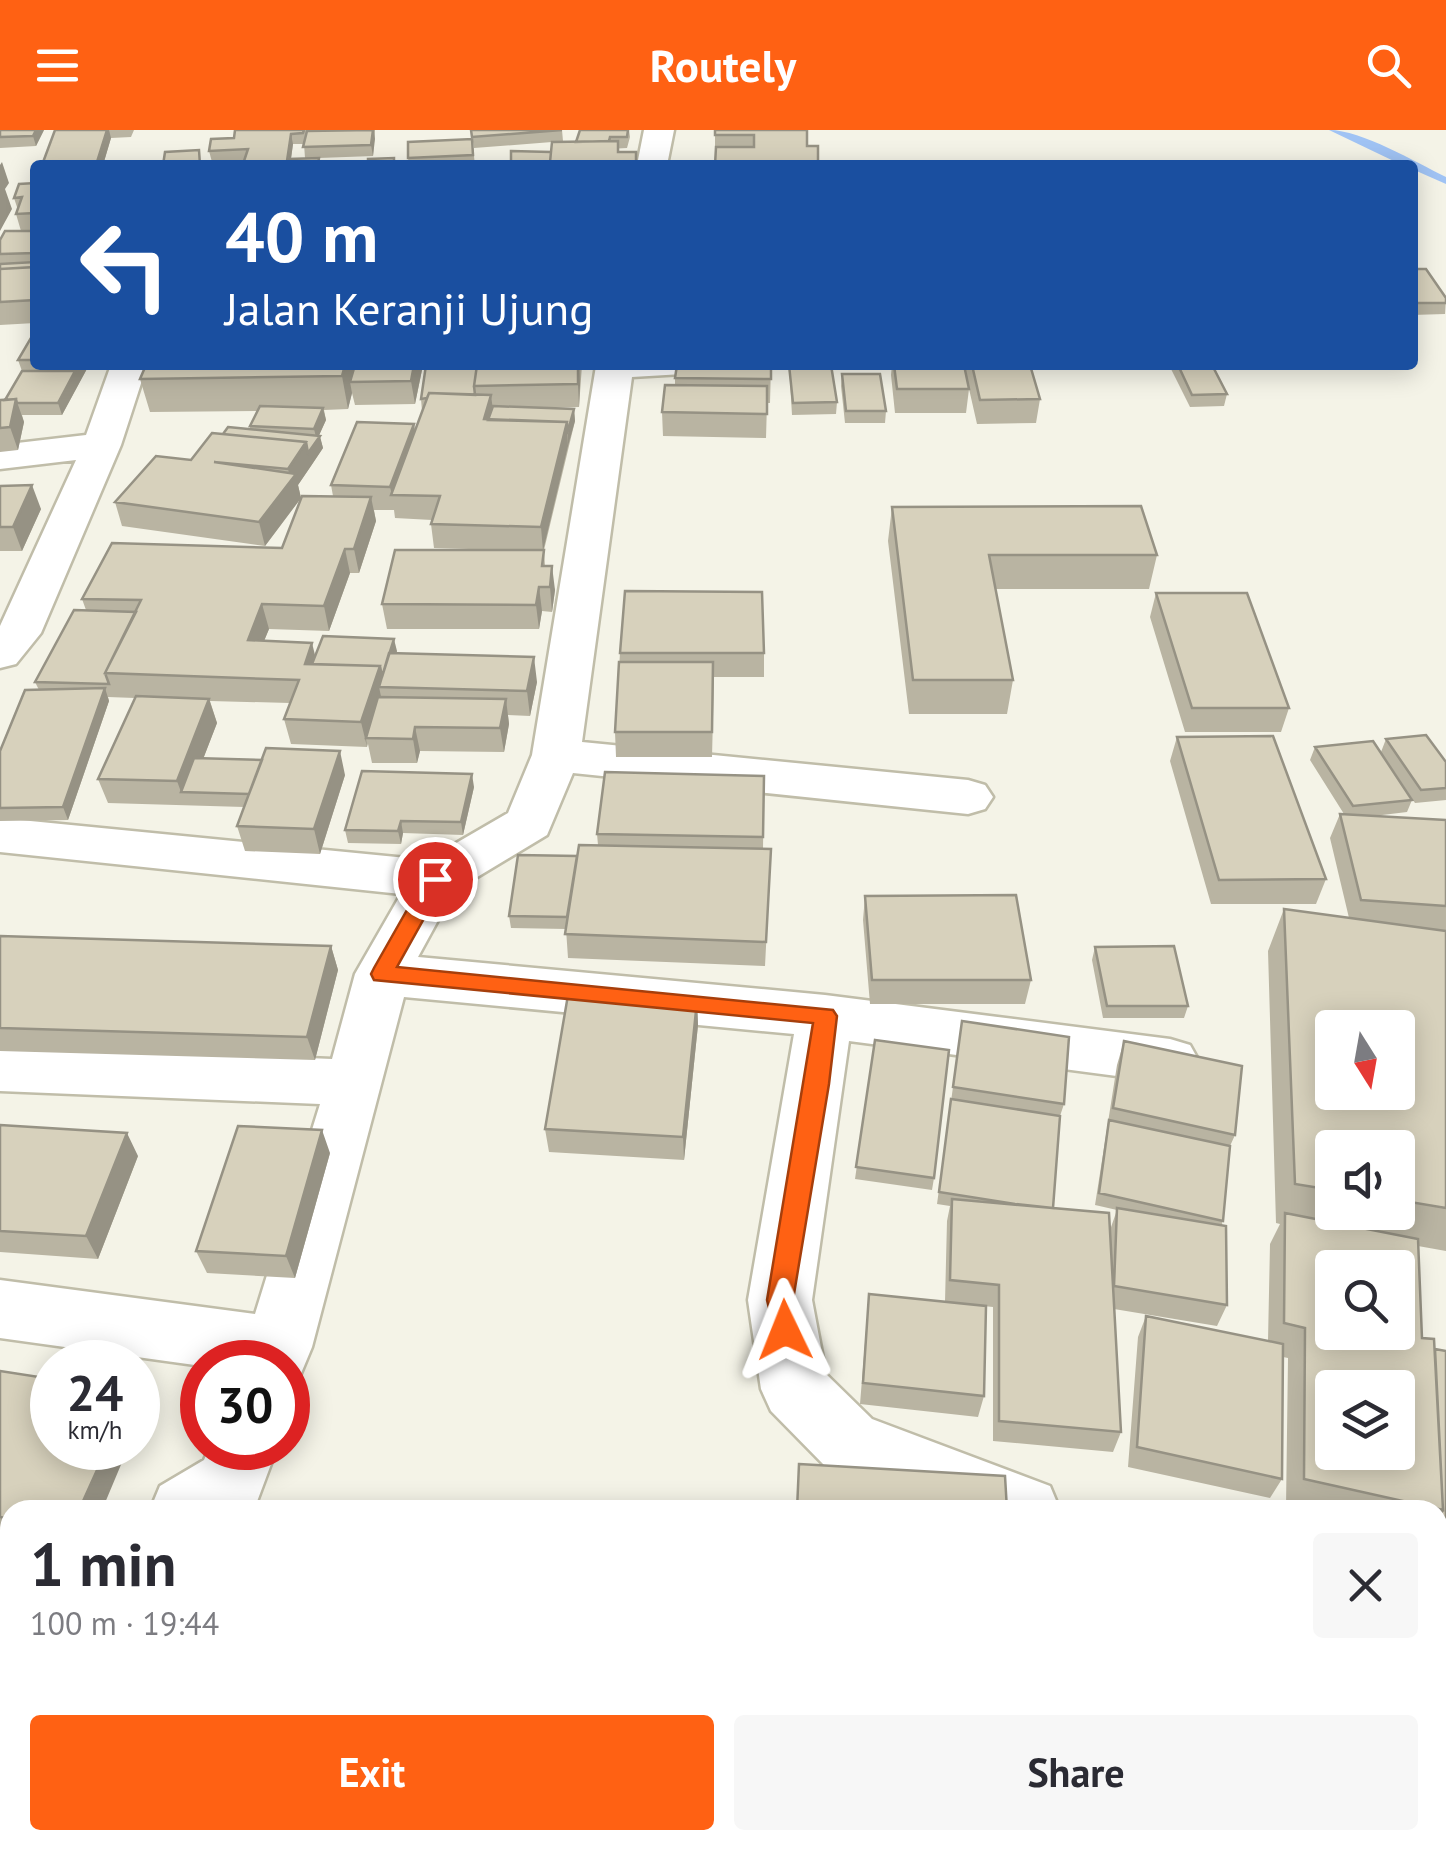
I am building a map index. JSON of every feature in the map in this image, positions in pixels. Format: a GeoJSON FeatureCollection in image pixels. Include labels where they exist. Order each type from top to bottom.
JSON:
{"type":"FeatureCollection","features":[{"type":"Feature","properties":{"kind":"street"},"geometry":{"type":"LineString","coordinates":[[653,160],[658,130]]}},
{"type":"Feature","properties":{"kind":"street"},"geometry":{"type":"LineString","coordinates":[[0,654],[19,633],[102,445],[127,370]]}},
{"type":"Feature","properties":{"kind":"street"},"geometry":{"type":"LineString","coordinates":[[280,1340],[355,1083],[382,974],[435,879],[529,823],[556,754],[613,370]]}},
{"type":"Feature","properties":{"kind":"street"},"geometry":{"type":"LineString","coordinates":[[0,456],[102,445]]}},
{"type":"Feature","properties":{"kind":"street"},"geometry":{"type":"LineString","coordinates":[[556,754],[968,798]]}},
{"type":"Feature","properties":{"kind":"street"},"geometry":{"type":"LineString","coordinates":[[0,835],[435,879]]}},
{"type":"Feature","properties":{"kind":"street"},"geometry":{"type":"LineString","coordinates":[[382,974],[825,1016],[1170,1060]]}},
{"type":"Feature","properties":{"kind":"street"},"geometry":{"type":"LineString","coordinates":[[825,1016],[818,1084],[780,1300],[796,1389],[848,1443],[999,1500]]}},
{"type":"Feature","properties":{"kind":"street"},"geometry":{"type":"LineString","coordinates":[[0,1068],[355,1083]]}},
{"type":"Feature","properties":{"kind":"street"},"geometry":{"type":"LineString","coordinates":[[0,1308],[188,1340]]}},
{"type":"Feature","properties":{"kind":"street"},"geometry":{"type":"LineString","coordinates":[[202,1500],[230,1483],[235,1470]]}},
{"type":"Feature","properties":{"kind":"building"},"geometry":{"type":"Polygon","coordinates":[[[0,130],[36,130],[33,136],[0,137],[0,130]]]}},
{"type":"Feature","properties":{"kind":"building"},"geometry":{"type":"Polygon","coordinates":[[[55,130],[107,130],[98,160],[44,160],[55,130]]]}},
{"type":"Feature","properties":{"kind":"building"},"geometry":{"type":"Polygon","coordinates":[[[235,130],[304,130],[291,134],[287,160],[244,160],[248,149],[209,151],[211,139],[234,138],[235,130]]]}},
{"type":"Feature","properties":{"kind":"building"},"geometry":{"type":"Polygon","coordinates":[[[373,130],[371,145],[303,147],[307,131],[373,130]]]}},
{"type":"Feature","properties":{"kind":"building"},"geometry":{"type":"Polygon","coordinates":[[[471,130],[562,130],[472,137],[471,130]]]}},
{"type":"Feature","properties":{"kind":"building"},"geometry":{"type":"Polygon","coordinates":[[[580,130],[628,130],[627,137],[576,142],[580,130]]]}},
{"type":"Feature","properties":{"kind":"building"},"geometry":{"type":"Polygon","coordinates":[[[715,130],[807,130],[807,146],[818,146],[818,160],[715,160],[716,147],[754,147],[754,135],[715,135],[715,130]]]}},
{"type":"Feature","properties":{"kind":"building"},"geometry":{"type":"Polygon","coordinates":[[[472,139],[473,155],[408,158],[408,142],[472,139]]]}},
{"type":"Feature","properties":{"kind":"building"},"geometry":{"type":"Polygon","coordinates":[[[618,141],[618,152],[636,152],[636,160],[550,160],[552,142],[618,141]]]}},
{"type":"Feature","properties":{"kind":"building"},"geometry":{"type":"Polygon","coordinates":[[[199,150],[200,160],[164,160],[165,152],[199,150]]]}},
{"type":"Feature","properties":{"kind":"building"},"geometry":{"type":"Polygon","coordinates":[[[511,151],[551,152],[550,160],[511,160],[511,151]]]}},
{"type":"Feature","properties":{"kind":"building"},"geometry":{"type":"Polygon","coordinates":[[[30,183],[30,213],[16,214],[22,197],[14,198],[19,184],[30,183]]]}},
{"type":"Feature","properties":{"kind":"building"},"geometry":{"type":"Polygon","coordinates":[[[5,231],[30,231],[30,253],[0,254],[5,231]]]}},
{"type":"Feature","properties":{"kind":"building"},"geometry":{"type":"Polygon","coordinates":[[[30,262],[30,267],[0,269],[0,264],[30,262]]]}},
{"type":"Feature","properties":{"kind":"building"},"geometry":{"type":"Polygon","coordinates":[[[30,267],[30,300],[0,302],[0,269],[30,267]]]}},
{"type":"Feature","properties":{"kind":"building"},"geometry":{"type":"Polygon","coordinates":[[[1418,269],[1426,269],[1446,303],[1418,303],[1418,269]]]}},
{"type":"Feature","properties":{"kind":"building"},"geometry":{"type":"Polygon","coordinates":[[[30,340],[30,360],[18,360],[30,340]]]}},
{"type":"Feature","properties":{"kind":"building"},"geometry":{"type":"Polygon","coordinates":[[[144,370],[344,370],[342,376],[140,379],[144,370]]]}},
{"type":"Feature","properties":{"kind":"building"},"geometry":{"type":"Polygon","coordinates":[[[354,370],[413,370],[411,381],[350,382],[354,370]]]}},
{"type":"Feature","properties":{"kind":"building"},"geometry":{"type":"Polygon","coordinates":[[[425,370],[476,370],[475,395],[429,393],[421,399],[425,370]]]}},
{"type":"Feature","properties":{"kind":"building"},"geometry":{"type":"Polygon","coordinates":[[[476,370],[578,370],[578,384],[474,386],[476,370]]]}},
{"type":"Feature","properties":{"kind":"building"},"geometry":{"type":"Polygon","coordinates":[[[676,370],[771,370],[771,379],[675,378],[676,370]]]}},
{"type":"Feature","properties":{"kind":"building"},"geometry":{"type":"Polygon","coordinates":[[[790,370],[832,370],[837,402],[793,403],[790,370]]]}},
{"type":"Feature","properties":{"kind":"building"},"geometry":{"type":"Polygon","coordinates":[[[895,370],[965,370],[969,389],[897,389],[895,370]]]}},
{"type":"Feature","properties":{"kind":"building"},"geometry":{"type":"Polygon","coordinates":[[[973,370],[1031,370],[1040,399],[980,400],[973,370]]]}},
{"type":"Feature","properties":{"kind":"building"},"geometry":{"type":"Polygon","coordinates":[[[1180,370],[1215,370],[1227,394],[1192,395],[1180,370]]]}},
{"type":"Feature","properties":{"kind":"building"},"geometry":{"type":"Polygon","coordinates":[[[22,371],[75,371],[58,403],[5,400],[22,371]]]}},
{"type":"Feature","properties":{"kind":"building"},"geometry":{"type":"Polygon","coordinates":[[[842,374],[880,374],[886,411],[846,411],[842,374]]]}},
{"type":"Feature","properties":{"kind":"building"},"geometry":{"type":"Polygon","coordinates":[[[665,385],[767,386],[767,414],[662,412],[665,385]]]}},
{"type":"Feature","properties":{"kind":"building"},"geometry":{"type":"Polygon","coordinates":[[[429,393],[491,395],[484,419],[567,422],[541,527],[431,524],[440,496],[391,495],[429,393]]]}},
{"type":"Feature","properties":{"kind":"building"},"geometry":{"type":"Polygon","coordinates":[[[16,399],[10,427],[0,428],[0,400],[16,399]]]}},
{"type":"Feature","properties":{"kind":"building"},"geometry":{"type":"Polygon","coordinates":[[[260,406],[323,408],[314,429],[250,426],[260,406]]]}},
{"type":"Feature","properties":{"kind":"building"},"geometry":{"type":"Polygon","coordinates":[[[493,406],[574,409],[567,434],[567,422],[488,420],[493,406]]]}},
{"type":"Feature","properties":{"kind":"building"},"geometry":{"type":"Polygon","coordinates":[[[357,422],[414,424],[390,487],[331,485],[357,422]]]}},
{"type":"Feature","properties":{"kind":"building"},"geometry":{"type":"Polygon","coordinates":[[[228,427],[320,436],[308,453],[306,442],[223,434],[228,427]]]}},
{"type":"Feature","properties":{"kind":"building"},"geometry":{"type":"Polygon","coordinates":[[[212,433],[306,442],[288,469],[214,462],[296,474],[259,522],[115,502],[156,456],[191,460],[212,433]]]}},
{"type":"Feature","properties":{"kind":"building"},"geometry":{"type":"Polygon","coordinates":[[[32,485],[13,527],[0,527],[0,486],[32,485]]]}},
{"type":"Feature","properties":{"kind":"building"},"geometry":{"type":"Polygon","coordinates":[[[302,496],[371,497],[354,549],[345,549],[324,606],[262,604],[248,640],[312,643],[305,664],[380,666],[361,722],[284,719],[299,680],[105,673],[141,600],[82,599],[112,543],[282,548],[302,496]]]}},
{"type":"Feature","properties":{"kind":"building"},"geometry":{"type":"Polygon","coordinates":[[[1141,506],[1157,555],[989,555],[1013,680],[913,680],[892,507],[1141,506]]]}},
{"type":"Feature","properties":{"kind":"building"},"geometry":{"type":"Polygon","coordinates":[[[395,550],[544,550],[542,566],[552,566],[550,587],[539,587],[536,605],[382,604],[395,550]]]}},
{"type":"Feature","properties":{"kind":"building"},"geometry":{"type":"Polygon","coordinates":[[[625,591],[762,592],[764,653],[620,653],[625,591]]]}},
{"type":"Feature","properties":{"kind":"building"},"geometry":{"type":"Polygon","coordinates":[[[1156,593],[1247,593],[1289,708],[1192,708],[1156,593]]]}},
{"type":"Feature","properties":{"kind":"building"},"geometry":{"type":"Polygon","coordinates":[[[74,610],[136,612],[105,673],[109,684],[35,682],[74,610]]]}},
{"type":"Feature","properties":{"kind":"building"},"geometry":{"type":"Polygon","coordinates":[[[323,636],[394,639],[382,677],[380,666],[312,664],[323,636]]]}},
{"type":"Feature","properties":{"kind":"building"},"geometry":{"type":"Polygon","coordinates":[[[389,653],[534,657],[527,691],[379,687],[389,653]]]}},
{"type":"Feature","properties":{"kind":"building"},"geometry":{"type":"Polygon","coordinates":[[[619,662],[713,662],[712,732],[615,732],[619,662]]]}},
{"type":"Feature","properties":{"kind":"building"},"geometry":{"type":"Polygon","coordinates":[[[105,688],[63,807],[0,808],[0,751],[25,690],[105,688]]]}},
{"type":"Feature","properties":{"kind":"building"},"geometry":{"type":"Polygon","coordinates":[[[136,696],[209,699],[177,781],[98,779],[136,696]]]}},
{"type":"Feature","properties":{"kind":"building"},"geometry":{"type":"Polygon","coordinates":[[[378,697],[506,699],[500,728],[415,727],[413,739],[366,738],[378,697]]]}},
{"type":"Feature","properties":{"kind":"building"},"geometry":{"type":"Polygon","coordinates":[[[1426,735],[1446,762],[1446,788],[1421,790],[1386,739],[1426,735]]]}},
{"type":"Feature","properties":{"kind":"building"},"geometry":{"type":"Polygon","coordinates":[[[1273,736],[1326,879],[1219,880],[1177,737],[1273,736]]]}},
{"type":"Feature","properties":{"kind":"building"},"geometry":{"type":"Polygon","coordinates":[[[1373,741],[1412,800],[1353,806],[1315,747],[1373,741]]]}},
{"type":"Feature","properties":{"kind":"building"},"geometry":{"type":"Polygon","coordinates":[[[266,748],[340,751],[314,829],[237,826],[266,748]]]}},
{"type":"Feature","properties":{"kind":"building"},"geometry":{"type":"Polygon","coordinates":[[[194,758],[262,760],[249,794],[181,792],[194,758]]]}},
{"type":"Feature","properties":{"kind":"building"},"geometry":{"type":"Polygon","coordinates":[[[362,771],[472,774],[461,822],[401,821],[398,831],[345,830],[362,771]]]}},
{"type":"Feature","properties":{"kind":"building"},"geometry":{"type":"Polygon","coordinates":[[[605,772],[764,776],[763,837],[597,834],[605,772]]]}},
{"type":"Feature","properties":{"kind":"building"},"geometry":{"type":"Polygon","coordinates":[[[1340,814],[1446,820],[1446,906],[1361,900],[1340,814]]]}},
{"type":"Feature","properties":{"kind":"building"},"geometry":{"type":"Polygon","coordinates":[[[579,845],[771,849],[766,942],[565,934],[579,845]]]}},
{"type":"Feature","properties":{"kind":"building"},"geometry":{"type":"Polygon","coordinates":[[[518,855],[577,856],[567,917],[509,916],[518,855]]]}},
{"type":"Feature","properties":{"kind":"building"},"geometry":{"type":"Polygon","coordinates":[[[1016,895],[1031,980],[872,980],[865,896],[1016,895]]]}},
{"type":"Feature","properties":{"kind":"building"},"geometry":{"type":"Polygon","coordinates":[[[1284,909],[1446,931],[1446,1208],[1415,1203],[1415,1130],[1315,1130],[1315,1187],[1295,1184],[1284,909]]]}},
{"type":"Feature","properties":{"kind":"building"},"geometry":{"type":"Polygon","coordinates":[[[0,936],[331,946],[307,1037],[0,1028],[0,936]]]}},
{"type":"Feature","properties":{"kind":"building"},"geometry":{"type":"Polygon","coordinates":[[[1174,946],[1188,1006],[1107,1006],[1095,947],[1174,946]]]}},
{"type":"Feature","properties":{"kind":"building"},"geometry":{"type":"Polygon","coordinates":[[[568,995],[697,1001],[683,1137],[545,1129],[568,995]]]}},
{"type":"Feature","properties":{"kind":"building"},"geometry":{"type":"Polygon","coordinates":[[[962,1021],[1069,1037],[1064,1104],[953,1087],[962,1021]]]}},
{"type":"Feature","properties":{"kind":"building"},"geometry":{"type":"Polygon","coordinates":[[[875,1040],[949,1050],[934,1178],[856,1167],[875,1040]]]}},
{"type":"Feature","properties":{"kind":"building"},"geometry":{"type":"Polygon","coordinates":[[[1124,1041],[1242,1066],[1235,1135],[1113,1108],[1124,1041]]]}},
{"type":"Feature","properties":{"kind":"building"},"geometry":{"type":"Polygon","coordinates":[[[951,1099],[1060,1116],[1053,1208],[939,1192],[951,1099]]]}},
{"type":"Feature","properties":{"kind":"building"},"geometry":{"type":"Polygon","coordinates":[[[1109,1120],[1230,1146],[1223,1221],[1099,1193],[1109,1120]]]}},
{"type":"Feature","properties":{"kind":"building"},"geometry":{"type":"Polygon","coordinates":[[[0,1125],[127,1133],[86,1236],[0,1231],[0,1125]]]}},
{"type":"Feature","properties":{"kind":"building"},"geometry":{"type":"Polygon","coordinates":[[[238,1126],[322,1130],[286,1256],[196,1251],[238,1126]]]}},
{"type":"Feature","properties":{"kind":"building"},"geometry":{"type":"Polygon","coordinates":[[[952,1199],[1109,1213],[1121,1432],[999,1421],[999,1285],[950,1280],[952,1199]]]}},
{"type":"Feature","properties":{"kind":"building"},"geometry":{"type":"Polygon","coordinates":[[[1117,1208],[1226,1226],[1227,1305],[1114,1286],[1117,1208]]]}},
{"type":"Feature","properties":{"kind":"building"},"geometry":{"type":"Polygon","coordinates":[[[1285,1213],[1315,1219],[1315,1230],[1372,1230],[1418,1239],[1422,1338],[1434,1339],[1442,1500],[1398,1500],[1304,1479],[1305,1328],[1284,1323],[1285,1213]]]}},
{"type":"Feature","properties":{"kind":"building"},"geometry":{"type":"Polygon","coordinates":[[[869,1294],[986,1306],[984,1396],[863,1383],[869,1294]]]}},
{"type":"Feature","properties":{"kind":"building"},"geometry":{"type":"Polygon","coordinates":[[[1146,1316],[1283,1344],[1282,1479],[1137,1447],[1146,1316]]]}},
{"type":"Feature","properties":{"kind":"building"},"geometry":{"type":"Polygon","coordinates":[[[1435,1349],[1446,1351],[1446,1500],[1443,1500],[1435,1349]]]}},
{"type":"Feature","properties":{"kind":"building"},"geometry":{"type":"Polygon","coordinates":[[[0,1371],[30,1376],[30,1470],[97,1470],[84,1500],[0,1500],[0,1371]]]}},
{"type":"Feature","properties":{"kind":"building"},"geometry":{"type":"Polygon","coordinates":[[[799,1464],[1005,1476],[1006,1500],[797,1500],[799,1464]]]}},
{"type":"Feature","properties":{"kind":"waterway"},"geometry":{"type":"LineString","coordinates":[[1334,130],[1400,160]]}},
{"type":"Feature","properties":{"kind":"waterway"},"geometry":{"type":"LineString","coordinates":[[1418,168],[1446,181]]}},
{"type":"Feature","properties":{"kind":"route"},"geometry":{"type":"LineString","coordinates":[[435,879],[382,974],[825,1016],[818,1084],[780,1300],[785,1330]]}}]}
